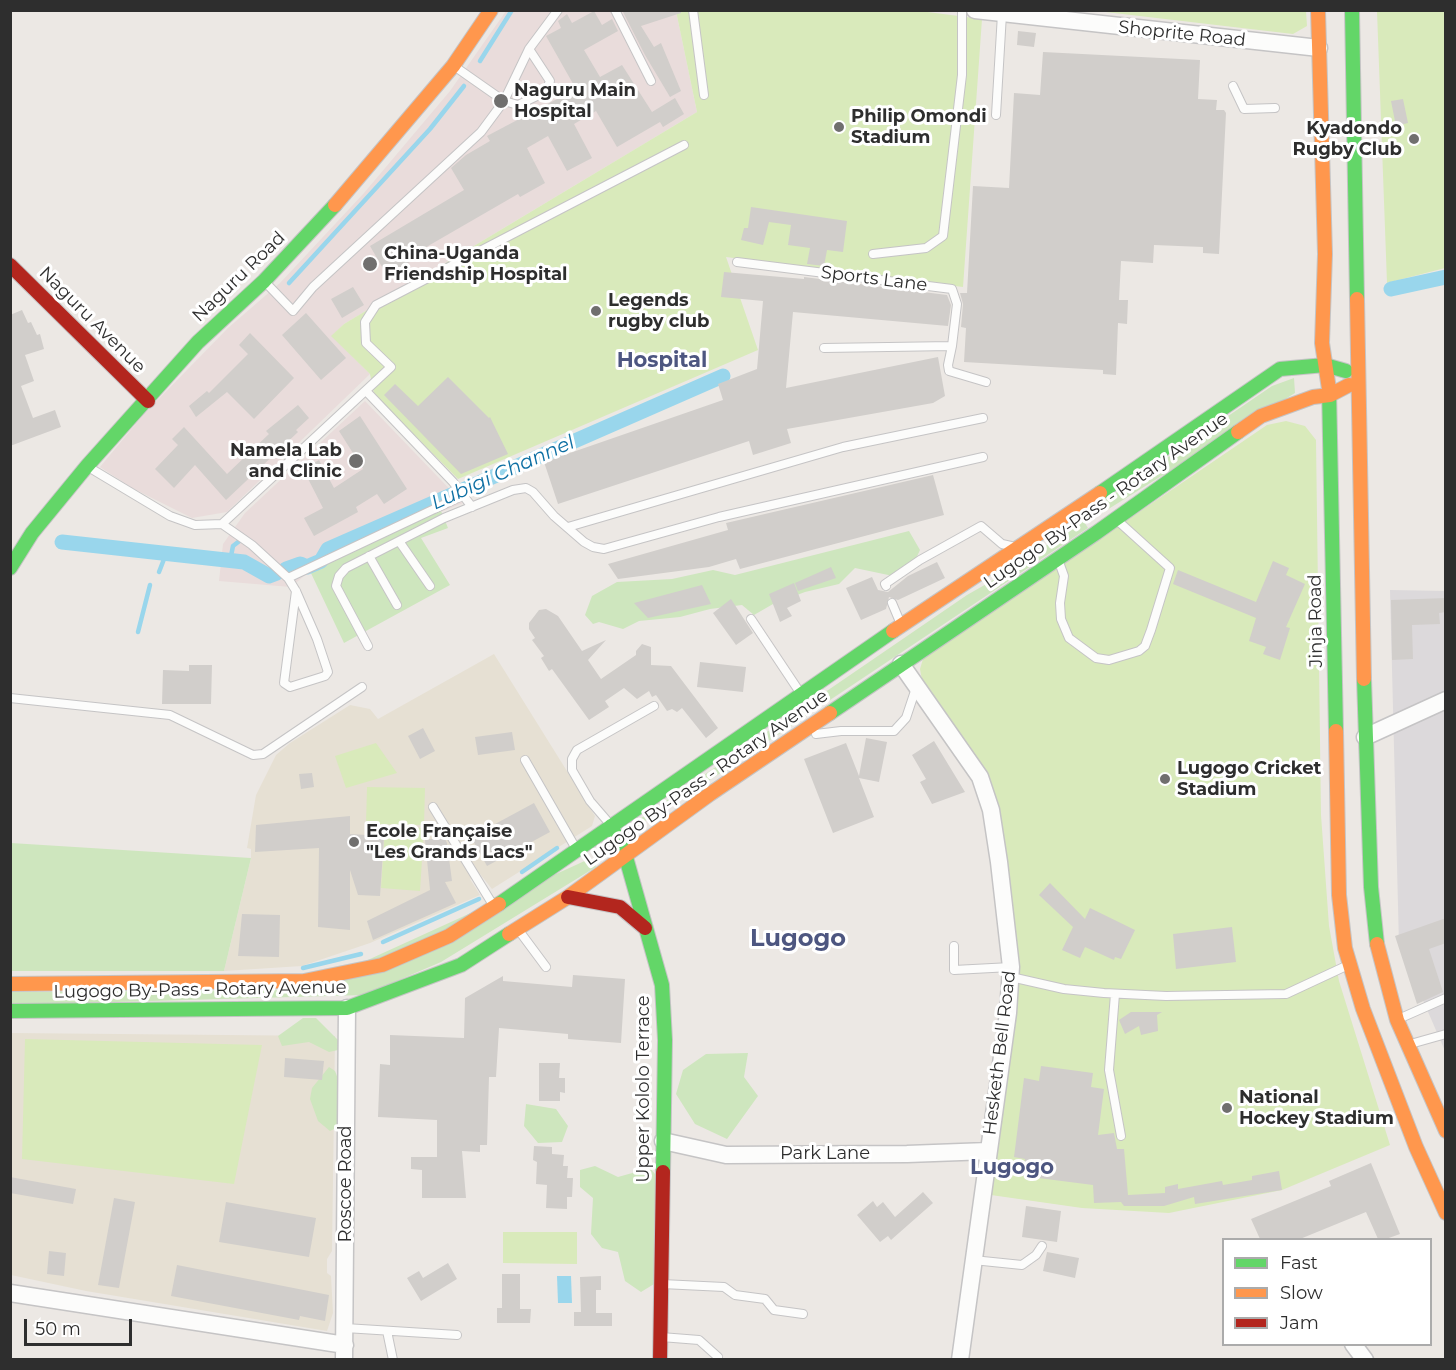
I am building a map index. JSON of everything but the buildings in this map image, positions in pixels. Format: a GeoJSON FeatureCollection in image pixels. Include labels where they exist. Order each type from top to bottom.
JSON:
{"type":"FeatureCollection","features":[{"type":"Feature","properties":{"kind":"main road","name":"Naguru Road"},"geometry":{"type":"LineString","coordinates":[[10,568],[32,533],[87,466],[148,401],[198,342],[264,280],[349,190],[453,66],[491,10]]}},
{"type":"Feature","properties":{"kind":"main road","name":"Jinja Road"},"geometry":{"type":"LineString","coordinates":[[1318,10],[1325,254],[1322,343],[1330,395],[1339,895],[1349,964],[1387,1074],[1446,1213]]}},
{"type":"Feature","properties":{"kind":"main road"},"geometry":{"type":"LineString","coordinates":[[1352,10],[1358,243],[1358,377],[1365,737],[1371,887],[1378,955],[1397,1020],[1446,1131]]}},
{"type":"Feature","properties":{"kind":"main road","name":"Naguru Avenue"},"geometry":{"type":"LineString","coordinates":[[10,265],[148,401]]}},
{"type":"Feature","properties":{"kind":"main road","name":"Lugogo By-Pass - Rotary Avenue"},"geometry":{"type":"LineString","coordinates":[[10,1011],[347,1008],[461,965],[568,897],[625,854],[701,782],[801,694],[901,625],[1020,548],[1234,399],[1280,369],[1325,365],[1358,377]]}},
{"type":"Feature","properties":{"kind":"main road","name":"Lugogo By-Pass - Rotary Avenue"},"geometry":{"type":"LineString","coordinates":[[10,984],[304,981],[381,965],[449,936],[495,908],[611,826],[795,736],[1096,533],[1261,416],[1313,397],[1330,395],[1358,377]]}},
{"type":"Feature","properties":{"kind":"main road"},"geometry":{"type":"LineString","coordinates":[[1075,510],[1085,510],[1092,514],[1096,521],[1096,533]]}},
{"type":"Feature","properties":{"kind":"main road","name":"Upper Kololo Terrace"},"geometry":{"type":"LineString","coordinates":[[611,826],[625,854],[662,985],[665,1040],[660,1359]]}},
{"type":"Feature","properties":{"kind":"main road"},"geometry":{"type":"LineString","coordinates":[[568,897],[620,907],[645,928]]}},
{"type":"Feature","properties":{"kind":"street","name":"Shoprite Road"},"geometry":{"type":"LineString","coordinates":[[975,10],[1319,48]]}},
{"type":"Feature","properties":{"kind":"street","name":"Hesketh Bell Road"},"geometry":{"type":"LineString","coordinates":[[901,664],[980,777],[991,810],[1011,972],[1008,1013],[960,1359]]}},
{"type":"Feature","properties":{"kind":"street"},"geometry":{"type":"LineString","coordinates":[[1365,737],[1445,704]]}},
{"type":"Feature","properties":{"kind":"street","name":"Roscoe Road"},"geometry":{"type":"LineString","coordinates":[[345,1344],[347,1008]]}},
{"type":"Feature","properties":{"kind":"street","name":"Park Lane"},"geometry":{"type":"LineString","coordinates":[[663,1141],[726,1155],[988,1151]]}},
{"type":"Feature","properties":{"kind":"street"},"geometry":{"type":"LineString","coordinates":[[10,1293],[345,1344]]}},
{"type":"Feature","properties":{"kind":"street"},"geometry":{"type":"LineString","coordinates":[[1355,1346],[1365,1359]]}},
{"type":"Feature","properties":{"kind":"lane"},"geometry":{"type":"LineString","coordinates":[[264,280],[293,311],[313,287],[481,132],[504,101],[530,49],[558,10]]}},
{"type":"Feature","properties":{"kind":"lane"},"geometry":{"type":"LineString","coordinates":[[615,10],[651,81]]}},
{"type":"Feature","properties":{"kind":"lane"},"geometry":{"type":"LineString","coordinates":[[693,10],[704,95]]}},
{"type":"Feature","properties":{"kind":"lane"},"geometry":{"type":"LineString","coordinates":[[873,254],[926,248],[943,236],[962,75],[962,10]]}},
{"type":"Feature","properties":{"kind":"lane"},"geometry":{"type":"LineString","coordinates":[[996,115],[1002,14]]}},
{"type":"Feature","properties":{"kind":"lane"},"geometry":{"type":"LineString","coordinates":[[453,66],[504,101],[518,105],[548,88],[550,81],[530,49]]}},
{"type":"Feature","properties":{"kind":"lane"},"geometry":{"type":"LineString","coordinates":[[1233,86],[1244,109],[1275,108]]}},
{"type":"Feature","properties":{"kind":"lane"},"geometry":{"type":"LineString","coordinates":[[222,524],[391,366],[366,343],[365,322],[376,304],[684,145]]}},
{"type":"Feature","properties":{"kind":"lane","name":"Sports Lane"},"geometry":{"type":"LineString","coordinates":[[737,262],[952,289],[957,304],[952,346]]}},
{"type":"Feature","properties":{"kind":"lane"},"geometry":{"type":"LineString","coordinates":[[824,348],[952,346],[948,365],[950,371],[986,382]]}},
{"type":"Feature","properties":{"kind":"lane"},"geometry":{"type":"LineString","coordinates":[[366,391],[464,495],[472,507]]}},
{"type":"Feature","properties":{"kind":"lane"},"geometry":{"type":"LineString","coordinates":[[568,526],[843,447],[983,418]]}},
{"type":"Feature","properties":{"kind":"lane"},"geometry":{"type":"LineString","coordinates":[[368,646],[336,586],[339,576],[346,568],[399,541],[513,490],[526,488],[584,542],[604,549],[719,517],[983,457]]}},
{"type":"Feature","properties":{"kind":"lane"},"geometry":{"type":"LineString","coordinates":[[87,466],[170,516],[195,525],[222,524],[252,545],[288,578],[296,591],[328,672],[326,676],[290,687],[284,683],[296,591]]}},
{"type":"Feature","properties":{"kind":"lane"},"geometry":{"type":"LineString","coordinates":[[288,578],[464,495]]}},
{"type":"Feature","properties":{"kind":"lane"},"geometry":{"type":"LineString","coordinates":[[1058,558],[1064,576],[1060,603],[1062,619],[1069,638],[1096,658],[1109,660],[1139,651],[1145,646],[1151,630],[1170,568],[1116,519]]}},
{"type":"Feature","properties":{"kind":"lane"},"geometry":{"type":"LineString","coordinates":[[886,586],[885,584],[920,560],[981,526],[1002,544],[1020,548]]}},
{"type":"Feature","properties":{"kind":"lane"},"geometry":{"type":"LineString","coordinates":[[399,541],[430,586]]}},
{"type":"Feature","properties":{"kind":"lane"},"geometry":{"type":"LineString","coordinates":[[369,556],[397,605]]}},
{"type":"Feature","properties":{"kind":"lane"},"geometry":{"type":"LineString","coordinates":[[892,603],[901,625]]}},
{"type":"Feature","properties":{"kind":"lane"},"geometry":{"type":"LineString","coordinates":[[751,619],[801,694]]}},
{"type":"Feature","properties":{"kind":"lane"},"geometry":{"type":"LineString","coordinates":[[10,698],[170,715],[253,755],[263,754],[362,687]]}},
{"type":"Feature","properties":{"kind":"lane"},"geometry":{"type":"LineString","coordinates":[[795,736],[841,731],[894,731],[906,718],[916,688]]}},
{"type":"Feature","properties":{"kind":"lane"},"geometry":{"type":"LineString","coordinates":[[611,826],[572,770],[572,759],[577,750],[654,706]]}},
{"type":"Feature","properties":{"kind":"lane"},"geometry":{"type":"LineString","coordinates":[[525,760],[576,850]]}},
{"type":"Feature","properties":{"kind":"lane"},"geometry":{"type":"LineString","coordinates":[[433,807],[495,908]]}},
{"type":"Feature","properties":{"kind":"lane"},"geometry":{"type":"LineString","coordinates":[[518,929],[546,967]]}},
{"type":"Feature","properties":{"kind":"lane"},"geometry":{"type":"LineString","coordinates":[[954,946],[954,970],[1011,972],[1064,989],[1114,994],[1166,996],[1286,994],[1349,964]]}},
{"type":"Feature","properties":{"kind":"lane"},"geometry":{"type":"LineString","coordinates":[[1114,994],[1109,1070],[1121,1136]]}},
{"type":"Feature","properties":{"kind":"lane"},"geometry":{"type":"LineString","coordinates":[[1397,1020],[1446,998]]}},
{"type":"Feature","properties":{"kind":"lane"},"geometry":{"type":"LineString","coordinates":[[1408,1045],[1446,1034]]}},
{"type":"Feature","properties":{"kind":"lane"},"geometry":{"type":"LineString","coordinates":[[973,1260],[1022,1265],[1042,1246]]}},
{"type":"Feature","properties":{"kind":"lane"},"geometry":{"type":"LineString","coordinates":[[662,1284],[724,1287],[735,1295],[765,1299],[774,1311],[803,1314]]}},
{"type":"Feature","properties":{"kind":"lane"},"geometry":{"type":"LineString","coordinates":[[345,1344],[387,1330],[457,1335]]}},
{"type":"Feature","properties":{"kind":"lane"},"geometry":{"type":"LineString","coordinates":[[387,1330],[393,1359]]}},
{"type":"Feature","properties":{"kind":"lane"},"geometry":{"type":"LineString","coordinates":[[660,1337],[699,1340],[718,1357]]}},
{"type":"Feature","properties":{"kind":"shaded area","name":"China-Uganda Friendship Hospital"},"geometry":{"type":"Polygon","coordinates":[[[506,11],[676,11],[697,112],[344,324],[332,336],[370,374],[227,512],[192,518],[132,488],[100,467],[144,414],[228,328],[280,283],[364,193],[450,91],[506,11]]]}},
{"type":"Feature","properties":{"kind":"shaded area"},"geometry":{"type":"Polygon","coordinates":[[[365,401],[463,503],[348,550],[310,571],[291,587],[219,581],[223,544],[245,513],[365,401]]]}},
{"type":"Feature","properties":{"kind":"shaded area"},"geometry":{"type":"Polygon","coordinates":[[[1390,590],[1445,591],[1445,1051],[1399,945],[1390,590]]]}},
{"type":"Feature","properties":{"kind":"shaded area","name":"Ecole Française \"Les Grands Lacs\""},"geometry":{"type":"Polygon","coordinates":[[[494,654],[595,816],[592,826],[492,889],[480,874],[470,879],[480,895],[370,943],[302,966],[224,971],[251,858],[251,849],[247,848],[256,795],[276,755],[290,743],[350,705],[370,709],[378,719],[494,654]]]}},
{"type":"Feature","properties":{"kind":"shaded area"},"geometry":{"type":"Polygon","coordinates":[[[11,1033],[335,1036],[332,1251],[327,1259],[327,1273],[331,1276],[333,1313],[327,1331],[86,1291],[11,1275],[11,1033]]]}},
{"type":"Feature","properties":{"kind":"green space"},"geometry":{"type":"Polygon","coordinates":[[[912,10],[982,19],[963,287],[726,257],[758,350],[458,479],[374,394],[370,374],[331,336],[344,324],[697,112],[676,11],[912,10]]]}},
{"type":"Feature","properties":{"kind":"green space"},"geometry":{"type":"Polygon","coordinates":[[[1097,11],[1306,11],[1307,26],[1293,34],[1097,11]]]}},
{"type":"Feature","properties":{"kind":"green space","name":"Kyadondo Rugby Club"},"geometry":{"type":"Polygon","coordinates":[[[1377,11],[1446,11],[1445,268],[1387,283],[1377,11]]]}},
{"type":"Feature","properties":{"kind":"green space"},"geometry":{"type":"Polygon","coordinates":[[[1294,378],[1295,393],[1102,513],[1092,509],[1272,386],[1294,378]]]}},
{"type":"Feature","properties":{"kind":"green space"},"geometry":{"type":"Polygon","coordinates":[[[1286,421],[1305,426],[1316,440],[1321,815],[1329,926],[1339,981],[1390,1145],[1282,1190],[1169,1213],[1082,1208],[991,1195],[1015,999],[1017,943],[996,806],[985,769],[922,680],[920,669],[923,659],[1267,425],[1286,421]]]}},
{"type":"Feature","properties":{"kind":"green space"},"geometry":{"type":"Polygon","coordinates":[[[441,511],[448,528],[421,538],[450,585],[344,643],[310,571],[348,550],[441,511]]]}},
{"type":"Feature","properties":{"kind":"green space"},"geometry":{"type":"Polygon","coordinates":[[[1083,520],[1088,528],[695,790],[670,802],[637,827],[631,825],[967,595],[1011,570],[1083,520]]]}},
{"type":"Feature","properties":{"kind":"green space"},"geometry":{"type":"Polygon","coordinates":[[[909,531],[920,550],[913,565],[893,576],[855,568],[839,584],[805,592],[773,604],[754,615],[742,605],[710,609],[680,617],[639,621],[623,629],[599,622],[593,624],[585,615],[592,596],[617,582],[672,579],[713,570],[735,575],[909,531]]]}},
{"type":"Feature","properties":{"kind":"green space"},"geometry":{"type":"Polygon","coordinates":[[[376,743],[397,773],[346,788],[335,756],[376,743]]]}},
{"type":"Feature","properties":{"kind":"green space"},"geometry":{"type":"Polygon","coordinates":[[[367,787],[425,788],[424,825],[366,824],[367,787]]]}},
{"type":"Feature","properties":{"kind":"green space"},"geometry":{"type":"Polygon","coordinates":[[[385,827],[424,828],[420,891],[381,888],[385,827]]]}},
{"type":"Feature","properties":{"kind":"green space"},"geometry":{"type":"Polygon","coordinates":[[[11,843],[251,858],[224,971],[11,971],[11,843]]]}},
{"type":"Feature","properties":{"kind":"green space"},"geometry":{"type":"Polygon","coordinates":[[[589,859],[594,859],[596,867],[441,962],[364,995],[11,1005],[11,992],[302,990],[589,859]]]}},
{"type":"Feature","properties":{"kind":"green space"},"geometry":{"type":"Polygon","coordinates":[[[303,1018],[316,1018],[339,1041],[338,1050],[329,1052],[309,1042],[282,1046],[278,1036],[303,1018]]]}},
{"type":"Feature","properties":{"kind":"green space"},"geometry":{"type":"Polygon","coordinates":[[[25,1039],[262,1045],[234,1184],[22,1159],[25,1039]]]}},
{"type":"Feature","properties":{"kind":"green space"},"geometry":{"type":"Polygon","coordinates":[[[748,1053],[744,1077],[758,1096],[727,1139],[695,1124],[676,1094],[683,1070],[706,1054],[748,1053]]]}},
{"type":"Feature","properties":{"kind":"green space"},"geometry":{"type":"Polygon","coordinates":[[[329,1067],[335,1071],[342,1089],[340,1126],[330,1131],[318,1121],[310,1099],[312,1088],[329,1067]]]}},
{"type":"Feature","properties":{"kind":"green space"},"geometry":{"type":"Polygon","coordinates":[[[526,1104],[556,1109],[568,1126],[562,1142],[538,1143],[524,1126],[526,1104]]]}},
{"type":"Feature","properties":{"kind":"green space"},"geometry":{"type":"Polygon","coordinates":[[[595,1166],[618,1177],[650,1168],[670,1192],[654,1284],[641,1292],[625,1281],[618,1252],[602,1248],[591,1234],[593,1198],[580,1187],[580,1170],[595,1166]]]}},
{"type":"Feature","properties":{"kind":"green space"},"geometry":{"type":"Polygon","coordinates":[[[503,1232],[577,1232],[577,1264],[503,1263],[503,1232]]]}},
{"type":"Feature","properties":{"kind":"water"},"geometry":{"type":"Polygon","coordinates":[[[557,1276],[571,1276],[572,1303],[558,1303],[557,1276]]]}},
{"type":"Feature","properties":{"kind":"waterway"},"geometry":{"type":"LineString","coordinates":[[480,61],[512,10]]}},
{"type":"Feature","properties":{"kind":"waterway"},"geometry":{"type":"LineString","coordinates":[[289,283],[430,129],[464,86]]}},
{"type":"Feature","properties":{"kind":"waterway","name":"Lubigi Channel"},"geometry":{"type":"LineString","coordinates":[[1391,289],[1446,277]]}},
{"type":"Feature","properties":{"kind":"waterway","name":"Lubigi Channel"},"geometry":{"type":"LineString","coordinates":[[286,569],[300,564],[307,567],[321,561],[328,549],[723,376]]}},
{"type":"Feature","properties":{"kind":"waterway"},"geometry":{"type":"LineString","coordinates":[[230,561],[233,546],[242,539]]}},
{"type":"Feature","properties":{"kind":"waterway","name":"Lubigi Channel"},"geometry":{"type":"LineString","coordinates":[[62,542],[244,562],[269,576],[277,573]]}},
{"type":"Feature","properties":{"kind":"waterway"},"geometry":{"type":"LineString","coordinates":[[159,572],[166,554]]}},
{"type":"Feature","properties":{"kind":"waterway"},"geometry":{"type":"LineString","coordinates":[[138,632],[150,585]]}},
{"type":"Feature","properties":{"kind":"waterway"},"geometry":{"type":"LineString","coordinates":[[522,872],[557,848]]}},
{"type":"Feature","properties":{"kind":"waterway"},"geometry":{"type":"LineString","coordinates":[[383,942],[479,899]]}},
{"type":"Feature","properties":{"kind":"waterway"},"geometry":{"type":"LineString","coordinates":[[303,968],[361,954]]}},
{"type":"Feature","properties":{"kind":"traffic: fast"},"geometry":{"type":"LineString","coordinates":[[1352,10],[1357,299]]}},
{"type":"Feature","properties":{"kind":"traffic: fast"},"geometry":{"type":"LineString","coordinates":[[10,568],[32,533],[87,466],[198,342],[264,281],[335,205]]}},
{"type":"Feature","properties":{"kind":"traffic: fast"},"geometry":{"type":"LineString","coordinates":[[1100,493],[1280,369],[1325,365],[1346,371]]}},
{"type":"Feature","properties":{"kind":"traffic: fast"},"geometry":{"type":"LineString","coordinates":[[1329,389],[1336,731]]}},
{"type":"Feature","properties":{"kind":"traffic: fast"},"geometry":{"type":"LineString","coordinates":[[830,713],[1096,533],[1238,432]]}},
{"type":"Feature","properties":{"kind":"traffic: fast"},"geometry":{"type":"LineString","coordinates":[[499,904],[893,631]]}},
{"type":"Feature","properties":{"kind":"traffic: fast"},"geometry":{"type":"LineString","coordinates":[[1364,679],[1371,887],[1377,944]]}},
{"type":"Feature","properties":{"kind":"traffic: fast"},"geometry":{"type":"LineString","coordinates":[[611,826],[625,854],[662,985],[665,1040],[663,1172]]}},
{"type":"Feature","properties":{"kind":"traffic: fast"},"geometry":{"type":"LineString","coordinates":[[10,1011],[347,1008],[461,965],[509,934]]}},
{"type":"Feature","properties":{"kind":"traffic: slow"},"geometry":{"type":"LineString","coordinates":[[335,205],[453,66],[491,10]]}},
{"type":"Feature","properties":{"kind":"traffic: slow"},"geometry":{"type":"LineString","coordinates":[[1318,10],[1325,254],[1322,343],[1329,389]]}},
{"type":"Feature","properties":{"kind":"traffic: slow"},"geometry":{"type":"LineString","coordinates":[[1357,299],[1364,679]]}},
{"type":"Feature","properties":{"kind":"traffic: slow"},"geometry":{"type":"LineString","coordinates":[[1238,432],[1261,416],[1313,397],[1330,395],[1349,385]]}},
{"type":"Feature","properties":{"kind":"traffic: slow"},"geometry":{"type":"LineString","coordinates":[[893,631],[1100,493]]}},
{"type":"Feature","properties":{"kind":"traffic: slow"},"geometry":{"type":"LineString","coordinates":[[509,934],[568,897],[710,794],[830,713]]}},
{"type":"Feature","properties":{"kind":"traffic: slow"},"geometry":{"type":"LineString","coordinates":[[1336,731],[1339,895],[1345,948],[1363,1009],[1416,1147],[1446,1213]]}},
{"type":"Feature","properties":{"kind":"traffic: slow"},"geometry":{"type":"LineString","coordinates":[[10,984],[304,981],[382,965],[449,936],[499,904]]}},
{"type":"Feature","properties":{"kind":"traffic: slow"},"geometry":{"type":"LineString","coordinates":[[1377,944],[1397,1020],[1446,1131]]}},
{"type":"Feature","properties":{"kind":"traffic: jam"},"geometry":{"type":"LineString","coordinates":[[10,265],[148,401]]}},
{"type":"Feature","properties":{"kind":"traffic: jam"},"geometry":{"type":"LineString","coordinates":[[568,897],[620,907],[645,928]]}},
{"type":"Feature","properties":{"kind":"traffic: jam"},"geometry":{"type":"LineString","coordinates":[[660,1360],[663,1172]]}},
{"type":"Feature","properties":{"kind":"place","name":"Naguru Main Hospital"},"geometry":{"type":"Point","coordinates":[501,101]}},
{"type":"Feature","properties":{"kind":"place","name":"Philip Omondi Stadium"},"geometry":{"type":"Point","coordinates":[839,127]}},
{"type":"Feature","properties":{"kind":"place","name":"Kyadondo Rugby Club"},"geometry":{"type":"Point","coordinates":[1414,139]}},
{"type":"Feature","properties":{"kind":"place","name":"China-Uganda Friendship Hospital"},"geometry":{"type":"Point","coordinates":[370,264]}},
{"type":"Feature","properties":{"kind":"place","name":"Legends rugby club"},"geometry":{"type":"Point","coordinates":[596,311]}},
{"type":"Feature","properties":{"kind":"place","name":"Namela Lab and Clinic"},"geometry":{"type":"Point","coordinates":[356,461]}},
{"type":"Feature","properties":{"kind":"place","name":"Lugogo Cricket Stadium"},"geometry":{"type":"Point","coordinates":[1165,779]}},
{"type":"Feature","properties":{"kind":"place","name":"Ecole Française \"Les Grands Lacs\""},"geometry":{"type":"Point","coordinates":[354,842]}},
{"type":"Feature","properties":{"kind":"place","name":"National Hockey Stadium"},"geometry":{"type":"Point","coordinates":[1227,1108]}},
{"type":"Feature","properties":{"kind":"district","name":"Hospital"},"geometry":{"type":"Point","coordinates":[662,361]}},
{"type":"Feature","properties":{"kind":"district","name":"Lugogo"},"geometry":{"type":"Point","coordinates":[798,939]}},
{"type":"Feature","properties":{"kind":"district","name":"Lugogo"},"geometry":{"type":"Point","coordinates":[1012,1168]}}]}
